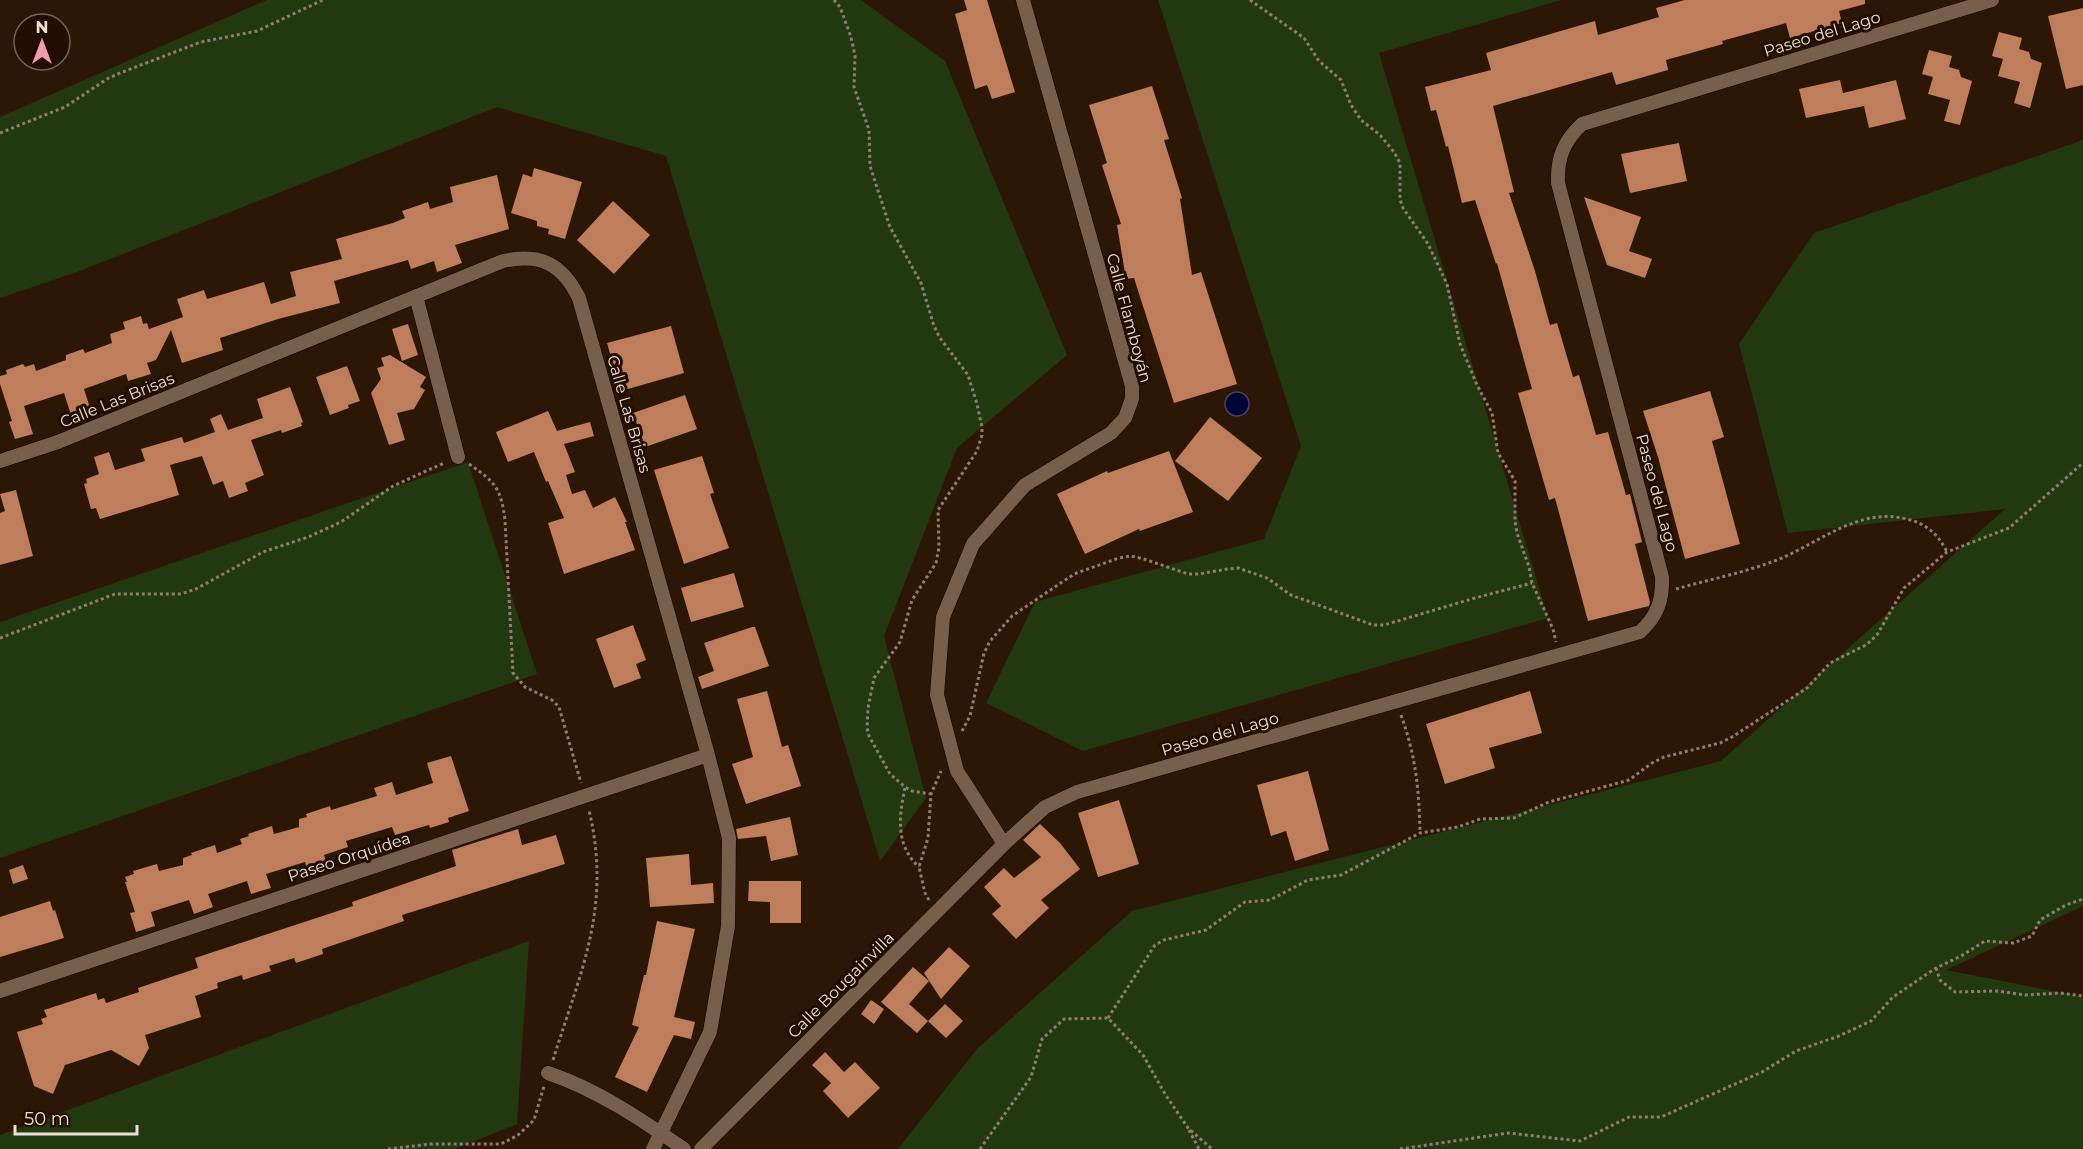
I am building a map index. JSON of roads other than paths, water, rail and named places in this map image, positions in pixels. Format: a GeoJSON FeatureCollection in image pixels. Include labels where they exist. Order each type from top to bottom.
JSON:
{"type":"FeatureCollection","features":[{"type":"Feature","properties":{"kind":"street","name":"Calle Flamboyán"},"geometry":{"type":"LineString","coordinates":[[1004,844],[957,771],[937,695],[943,617],[973,544],[1025,485],[1111,433],[1125,418],[1132,399],[1132,386],[1023,0]]}},
{"type":"Feature","properties":{"kind":"street","name":"Paseo del Lago"},"geometry":{"type":"LineString","coordinates":[[1004,844],[1045,807],[1077,792],[1640,632],[1659,608],[1663,593],[1659,566],[1558,183],[1557,166],[1570,135],[1582,124],[1992,0]]}},
{"type":"Feature","properties":{"kind":"street","name":"Calle Las Brisas"},"geometry":{"type":"LineString","coordinates":[[0,461],[58,442],[503,261],[522,257],[540,260],[557,268],[571,281],[579,298],[708,755],[729,838],[729,926],[710,1032],[653,1149]]}},
{"type":"Feature","properties":{"kind":"street"},"geometry":{"type":"LineString","coordinates":[[416,296],[458,457]]}},
{"type":"Feature","properties":{"kind":"street","name":"Paseo Orquídea"},"geometry":{"type":"LineString","coordinates":[[0,991],[708,755]]}},
{"type":"Feature","properties":{"kind":"street","name":"Calle Bougainvilla"},"geometry":{"type":"LineString","coordinates":[[701,1149],[1004,844]]}},
{"type":"Feature","properties":{"kind":"street"},"geometry":{"type":"LineString","coordinates":[[548,1073],[573,1081],[595,1092],[684,1149]]}}]}
